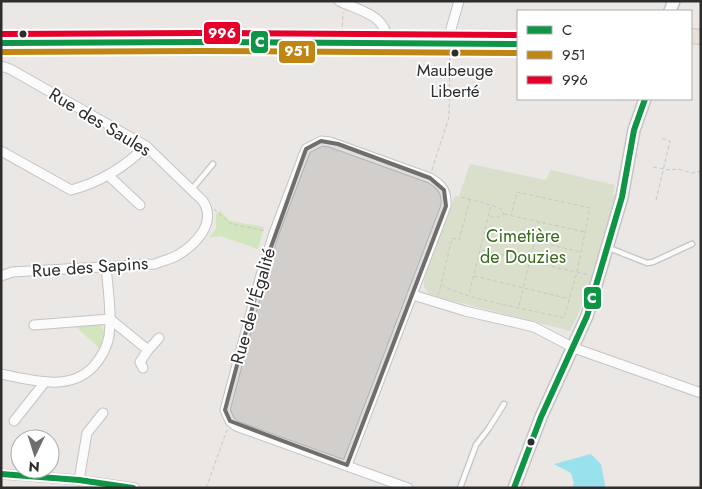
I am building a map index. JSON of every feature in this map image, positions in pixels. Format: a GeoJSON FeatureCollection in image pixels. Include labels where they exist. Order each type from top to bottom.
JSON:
{"type":"FeatureCollection","features":[{"type":"Feature","properties":{"kind":"main road"},"geometry":{"type":"LineString","coordinates":[[1,35],[342,36],[387,40]]}},
{"type":"Feature","properties":{"kind":"main road"},"geometry":{"type":"LineString","coordinates":[[1,43],[450,40],[517,36]]}},
{"type":"Feature","properties":{"kind":"main road"},"geometry":{"type":"LineString","coordinates":[[450,40],[517,44]]}},
{"type":"Feature","properties":{"kind":"street"},"geometry":{"type":"LineString","coordinates":[[450,40],[459,1]]}},
{"type":"Feature","properties":{"kind":"street"},"geometry":{"type":"LineString","coordinates":[[341,2],[380,22],[386,29],[387,40]]}},
{"type":"Feature","properties":{"kind":"street","name":"Rue des Saules"},"geometry":{"type":"LineString","coordinates":[[1,66],[10,69],[146,146],[192,189],[207,209]]}},
{"type":"Feature","properties":{"kind":"street"},"geometry":{"type":"LineString","coordinates":[[514,488],[541,417],[587,316],[622,197],[634,130],[645,100]]}},
{"type":"Feature","properties":{"kind":"street","name":"Rue de l'Égalité"},"geometry":{"type":"LineString","coordinates":[[230,421],[225,410],[261,275],[274,233],[306,149],[321,141],[338,144],[430,178],[444,190],[446,206],[347,465]]}},
{"type":"Feature","properties":{"kind":"street"},"geometry":{"type":"LineString","coordinates":[[1,151],[71,190],[109,176],[132,160],[146,146]]}},
{"type":"Feature","properties":{"kind":"street"},"geometry":{"type":"LineString","coordinates":[[109,176],[140,205]]}},
{"type":"Feature","properties":{"kind":"street","name":"Rue des Sapins"},"geometry":{"type":"LineString","coordinates":[[1,276],[12,272],[155,264],[177,256],[197,239],[206,226],[208,218],[207,209]]}},
{"type":"Feature","properties":{"kind":"street"},"geometry":{"type":"LineString","coordinates":[[1,374],[45,382],[58,382],[72,380],[90,370],[102,356],[109,336],[110,319],[106,267]]}},
{"type":"Feature","properties":{"kind":"street"},"geometry":{"type":"LineString","coordinates":[[413,295],[465,311],[534,328],[574,348],[701,393]]}},
{"type":"Feature","properties":{"kind":"street"},"geometry":{"type":"LineString","coordinates":[[34,325],[110,319],[148,350]]}},
{"type":"Feature","properties":{"kind":"street"},"geometry":{"type":"LineString","coordinates":[[143,368],[140,362],[158,338]]}},
{"type":"Feature","properties":{"kind":"street"},"geometry":{"type":"LineString","coordinates":[[14,421],[45,382]]}},
{"type":"Feature","properties":{"kind":"street"},"geometry":{"type":"LineString","coordinates":[[79,480],[87,433],[103,413]]}},
{"type":"Feature","properties":{"kind":"street"},"geometry":{"type":"LineString","coordinates":[[230,421],[236,426],[408,488]]}},
{"type":"Feature","properties":{"kind":"street"},"geometry":{"type":"LineString","coordinates":[[1,474],[79,480],[135,488]]}},
{"type":"Feature","properties":{"kind":"lane"},"geometry":{"type":"LineString","coordinates":[[192,189],[213,164]]}},
{"type":"Feature","properties":{"kind":"lane"},"geometry":{"type":"LineString","coordinates":[[608,248],[647,263],[692,244]]}},
{"type":"Feature","properties":{"kind":"lane"},"geometry":{"type":"LineString","coordinates":[[460,488],[476,445],[504,404]]}},
{"type":"Feature","properties":{"kind":"path"},"geometry":{"type":"LineString","coordinates":[[341,2],[342,36]]}},
{"type":"Feature","properties":{"kind":"path"},"geometry":{"type":"LineString","coordinates":[[430,178],[449,117],[450,40]]}},
{"type":"Feature","properties":{"kind":"path"},"geometry":{"type":"LineString","coordinates":[[656,200],[670,141],[660,138]]}},
{"type":"Feature","properties":{"kind":"path"},"geometry":{"type":"LineString","coordinates":[[653,166],[670,170],[701,171]]}},
{"type":"Feature","properties":{"kind":"path"},"geometry":{"type":"LineString","coordinates":[[441,284],[446,288],[469,295],[564,318],[577,272],[590,208],[517,192],[511,215]]}},
{"type":"Feature","properties":{"kind":"path"},"geometry":{"type":"LineString","coordinates":[[461,197],[492,205],[504,214]]}},
{"type":"Feature","properties":{"kind":"path"},"geometry":{"type":"LineString","coordinates":[[436,302],[452,238],[459,240],[470,200]]}},
{"type":"Feature","properties":{"kind":"path"},"geometry":{"type":"LineString","coordinates":[[469,295],[492,205]]}},
{"type":"Feature","properties":{"kind":"path"},"geometry":{"type":"LineString","coordinates":[[207,209],[215,209],[231,224],[274,233]]}},
{"type":"Feature","properties":{"kind":"path"},"geometry":{"type":"LineString","coordinates":[[489,217],[496,218],[504,214],[511,215],[585,232]]}},
{"type":"Feature","properties":{"kind":"path"},"geometry":{"type":"LineString","coordinates":[[519,307],[539,222]]}},
{"type":"Feature","properties":{"kind":"path"},"geometry":{"type":"LineString","coordinates":[[486,229],[581,252]]}},
{"type":"Feature","properties":{"kind":"path"},"geometry":{"type":"LineString","coordinates":[[482,250],[599,278]]}},
{"type":"Feature","properties":{"kind":"path"},"geometry":{"type":"LineString","coordinates":[[474,276],[570,299]]}},
{"type":"Feature","properties":{"kind":"path"},"geometry":{"type":"LineString","coordinates":[[206,488],[230,421]]}},
{"type":"Feature","properties":{"kind":"highlighted area"},"geometry":{"type":"Polygon","coordinates":[[[321,141],[338,144],[430,178],[444,190],[446,206],[347,465],[230,421],[225,410],[261,275],[306,149],[321,141]]]}},
{"type":"Feature","properties":{"kind":"green space","name":"Cimetière de Douzies"},"geometry":{"type":"Polygon","coordinates":[[[470,164],[546,180],[551,170],[615,185],[613,194],[616,195],[600,256],[588,293],[570,331],[430,295],[426,290],[424,283],[425,274],[455,196],[459,196],[470,164]]]}},
{"type":"Feature","properties":{"kind":"green space"},"geometry":{"type":"Polygon","coordinates":[[[220,211],[230,221],[264,227],[258,249],[220,236],[209,238],[216,229],[216,214],[220,211]]]}},
{"type":"Feature","properties":{"kind":"green space"},"geometry":{"type":"Polygon","coordinates":[[[73,324],[100,324],[105,333],[99,348],[73,324]]]}},
{"type":"Feature","properties":{"kind":"water"},"geometry":{"type":"Polygon","coordinates":[[[591,454],[601,464],[604,488],[572,488],[574,483],[571,473],[554,464],[591,454]]]}},
{"type":"Feature","properties":{"kind":"transit line","name":"996"},"geometry":{"type":"LineString","coordinates":[[1,34],[517,35]]}},
{"type":"Feature","properties":{"kind":"transit line","name":"C"},"geometry":{"type":"LineString","coordinates":[[1,43],[517,44]]}},
{"type":"Feature","properties":{"kind":"transit line","name":"951"},"geometry":{"type":"LineString","coordinates":[[1,52],[517,53]]}},
{"type":"Feature","properties":{"kind":"transit line","name":"C"},"geometry":{"type":"LineString","coordinates":[[514,488],[541,417],[587,316],[622,197],[634,130],[645,100]]}},
{"type":"Feature","properties":{"kind":"transit line","name":"C"},"geometry":{"type":"LineString","coordinates":[[1,474],[79,480],[133,488]]}},
{"type":"Feature","properties":{"kind":"place","name":"Maubeuge Liberté"},"geometry":{"type":"Point","coordinates":[455,53]}}]}
